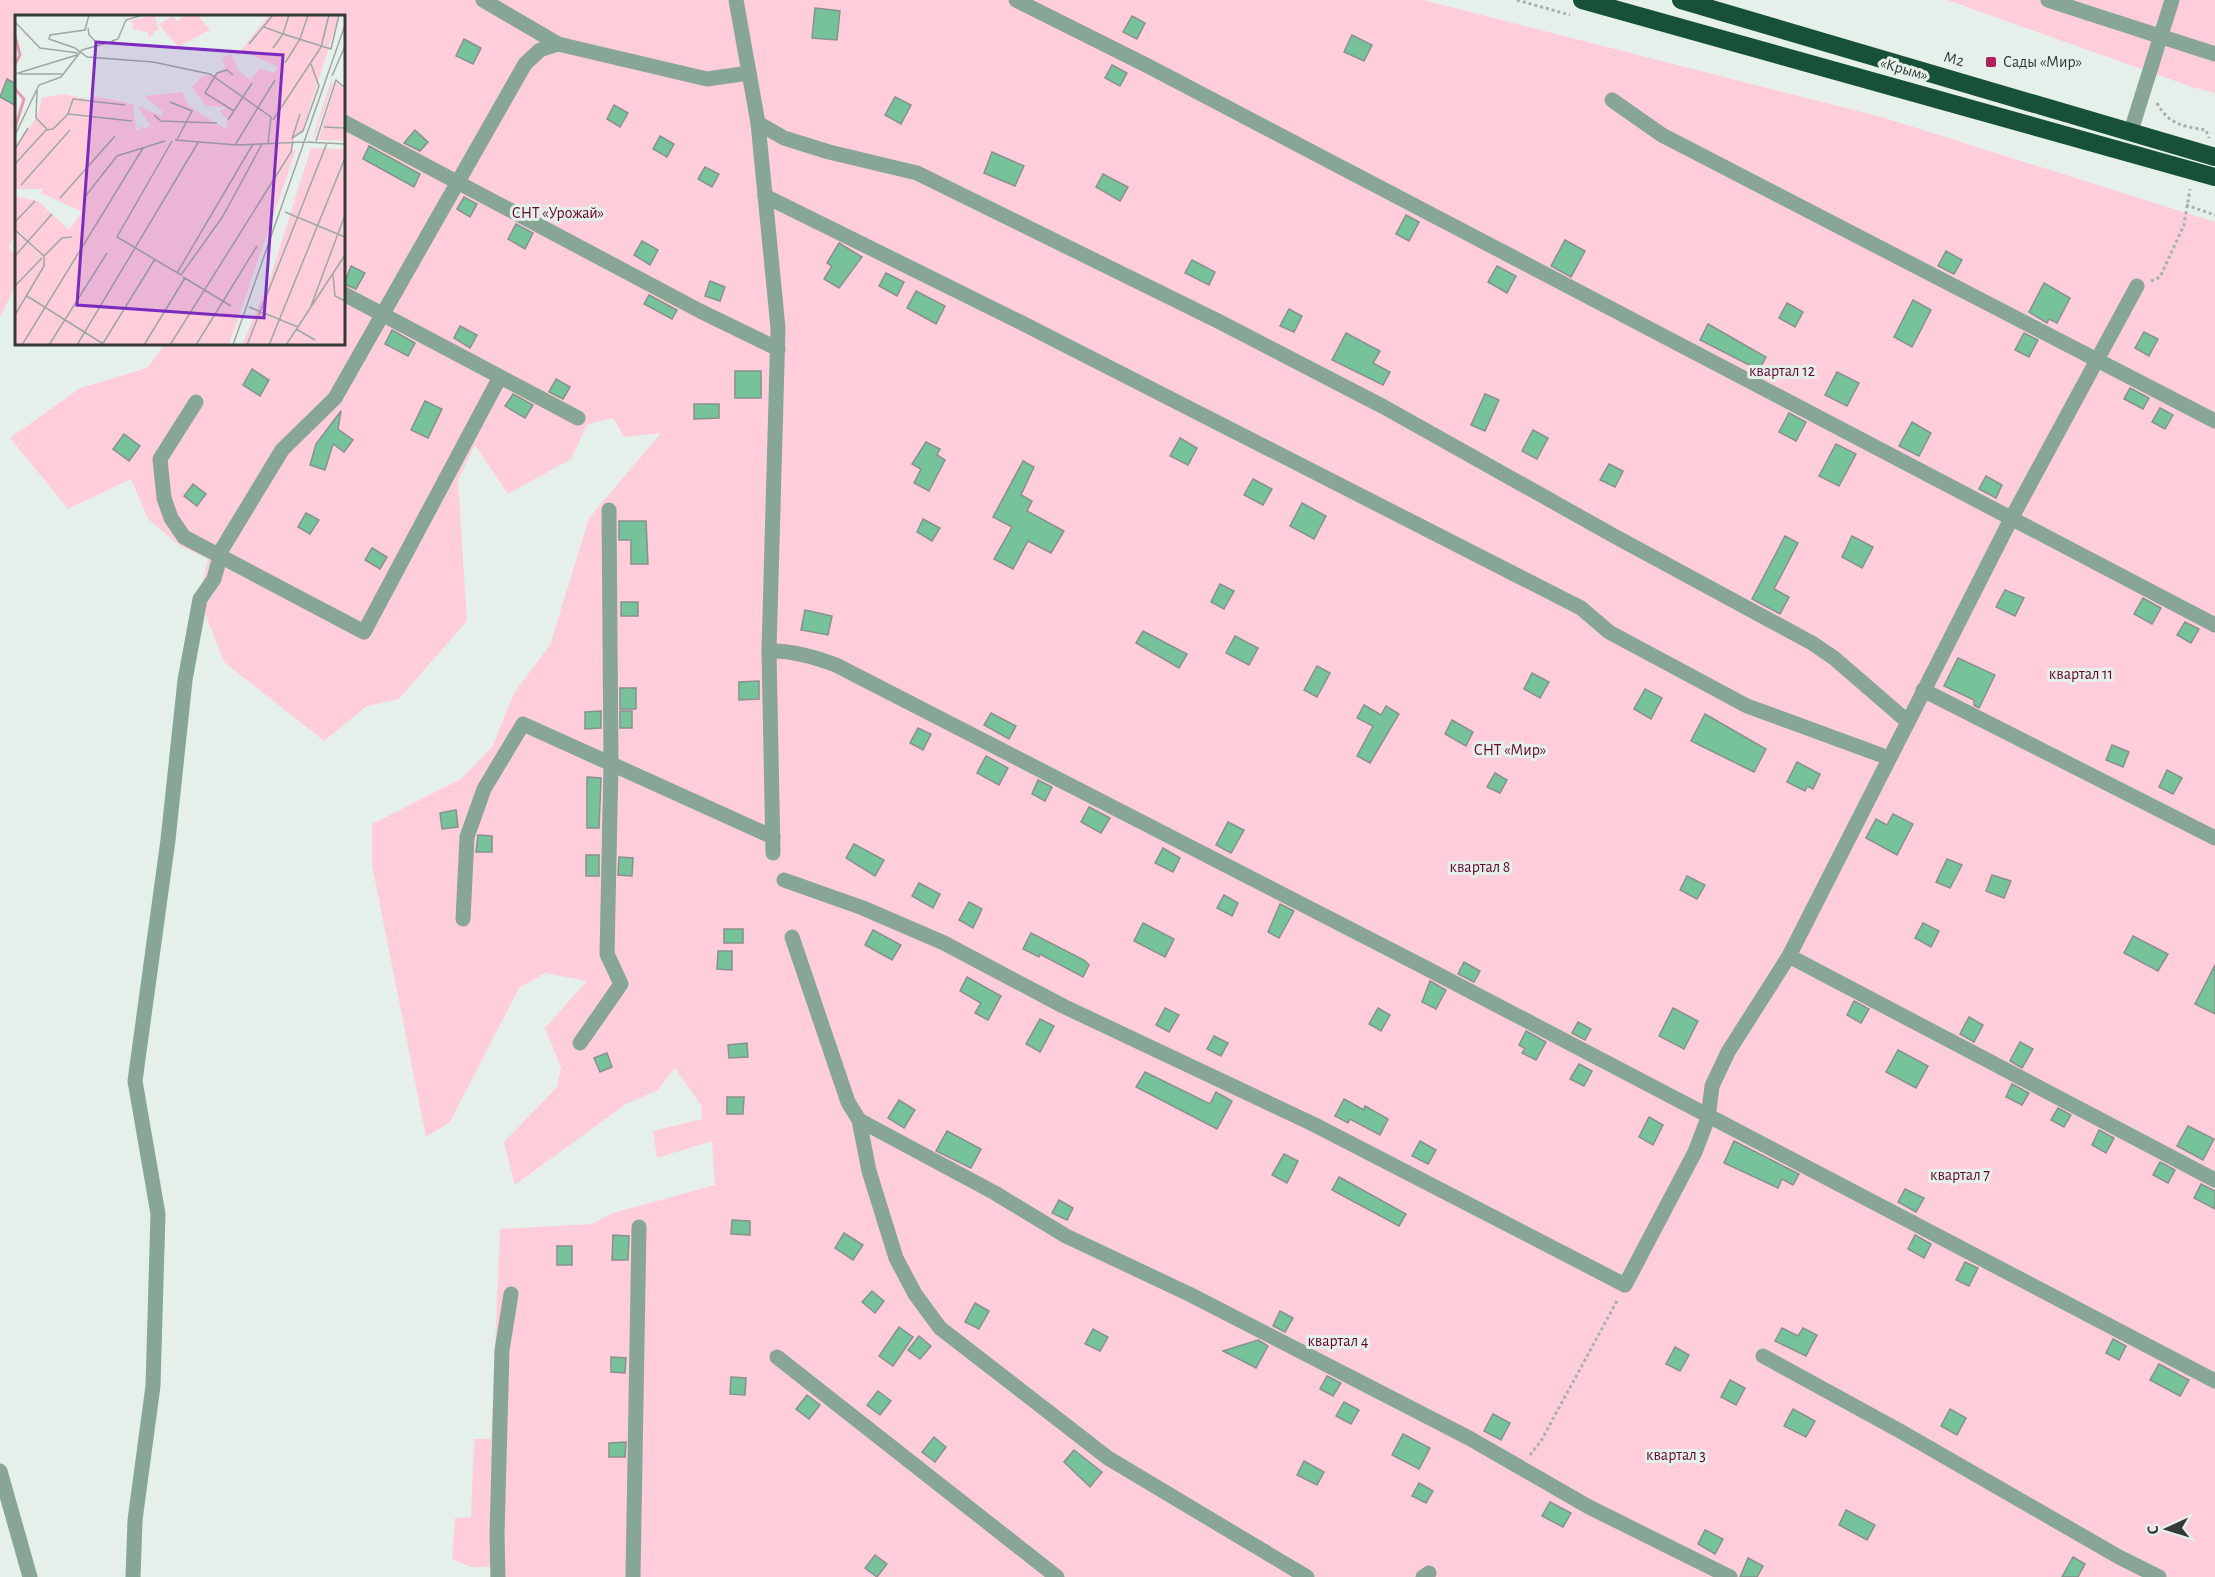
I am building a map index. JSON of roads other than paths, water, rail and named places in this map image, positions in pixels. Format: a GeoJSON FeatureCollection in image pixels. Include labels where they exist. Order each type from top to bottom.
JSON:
{"type":"FeatureCollection","features":[{"type":"Feature","properties":{"kind":"highway","name":"«Крым»"},"geometry":{"type":"LineString","coordinates":[[1582,0],[2215,177]]}},
{"type":"Feature","properties":{"kind":"highway","name":"М2"},"geometry":{"type":"LineString","coordinates":[[1681,0],[2215,157]]}},
{"type":"Feature","properties":{"kind":"street"},"geometry":{"type":"LineString","coordinates":[[483,0],[558,44],[707,79],[749,73]]}},
{"type":"Feature","properties":{"kind":"street"},"geometry":{"type":"LineString","coordinates":[[736,0],[758,123],[778,349],[769,651],[773,853]]}},
{"type":"Feature","properties":{"kind":"street"},"geometry":{"type":"LineString","coordinates":[[1016,0],[1148,66],[2215,625]]}},
{"type":"Feature","properties":{"kind":"street"},"geometry":{"type":"LineString","coordinates":[[2048,0],[2215,54]]}},
{"type":"Feature","properties":{"kind":"street"},"geometry":{"type":"LineString","coordinates":[[2131,131],[2172,0]]}},
{"type":"Feature","properties":{"kind":"street"},"geometry":{"type":"LineString","coordinates":[[133,1577],[135,1520],[153,1386],[158,1214],[135,1081],[168,840],[189,653],[200,599],[214,579],[220,555],[282,450],[335,398],[384,316],[525,63],[540,50],[558,44]]}},
{"type":"Feature","properties":{"kind":"street"},"geometry":{"type":"LineString","coordinates":[[1612,100],[1662,135],[2215,421]]}},
{"type":"Feature","properties":{"kind":"street"},"geometry":{"type":"LineString","coordinates":[[345,123],[778,349]]}},
{"type":"Feature","properties":{"kind":"street"},"geometry":{"type":"LineString","coordinates":[[758,123],[784,138],[829,152],[917,173],[1218,321],[1373,401],[1812,643],[1834,658],[1908,722]]}},
{"type":"Feature","properties":{"kind":"street"},"geometry":{"type":"LineString","coordinates":[[765,196],[1020,322],[1581,608],[1609,632],[1747,706],[1889,758]]}},
{"type":"Feature","properties":{"kind":"street"},"geometry":{"type":"LineString","coordinates":[[784,880],[863,908],[944,943],[1063,1006],[1313,1124],[1625,1286],[1695,1152],[1708,1118],[1712,1086],[1728,1052],[1789,956],[2011,519],[2137,286]]}},
{"type":"Feature","properties":{"kind":"street"},"geometry":{"type":"LineString","coordinates":[[345,295],[578,418]]}},
{"type":"Feature","properties":{"kind":"street"},"geometry":{"type":"LineString","coordinates":[[196,402],[160,459],[164,498],[171,518],[184,537],[364,632],[500,377]]}},
{"type":"Feature","properties":{"kind":"street"},"geometry":{"type":"LineString","coordinates":[[580,1043],[621,984],[607,954],[611,764],[609,510]]}},
{"type":"Feature","properties":{"kind":"street"},"geometry":{"type":"LineString","coordinates":[[769,651],[803,655],[836,665],[1424,968],[2215,1381]]}},
{"type":"Feature","properties":{"kind":"street"},"geometry":{"type":"LineString","coordinates":[[1923,690],[2215,838]]}},
{"type":"Feature","properties":{"kind":"street"},"geometry":{"type":"LineString","coordinates":[[463,919],[467,837],[484,789],[523,724],[773,837]]}},
{"type":"Feature","properties":{"kind":"street"},"geometry":{"type":"LineString","coordinates":[[792,936],[848,1102],[859,1120],[869,1171],[896,1258],[915,1294],[940,1328],[1108,1458],[1307,1577]]}},
{"type":"Feature","properties":{"kind":"street"},"geometry":{"type":"LineString","coordinates":[[1789,956],[2215,1180]]}},
{"type":"Feature","properties":{"kind":"street"},"geometry":{"type":"LineString","coordinates":[[859,1120],[1066,1236],[1189,1294],[1469,1438],[1589,1507],[1730,1577]]}},
{"type":"Feature","properties":{"kind":"street"},"geometry":{"type":"LineString","coordinates":[[633,1577],[639,1227]]}},
{"type":"Feature","properties":{"kind":"street"},"geometry":{"type":"LineString","coordinates":[[498,1577],[502,1350],[511,1294]]}},
{"type":"Feature","properties":{"kind":"street"},"geometry":{"type":"LineString","coordinates":[[1763,1356],[1900,1431],[2119,1557],[2159,1577]]}},
{"type":"Feature","properties":{"kind":"street"},"geometry":{"type":"LineString","coordinates":[[777,1357],[1057,1577]]}},
{"type":"Feature","properties":{"kind":"street"},"geometry":{"type":"LineString","coordinates":[[0,1471],[30,1577]]}},
{"type":"Feature","properties":{"kind":"place","name":"Сады «Мир»"},"geometry":{"type":"Point","coordinates":[1991,62]}},
{"type":"Feature","properties":{"kind":"park label","name":"СНТ «Урожай»"},"geometry":{"type":"Point","coordinates":[558,213]}},
{"type":"Feature","properties":{"kind":"park label","name":"квартал 12"},"geometry":{"type":"Point","coordinates":[1782,371]}},
{"type":"Feature","properties":{"kind":"park label","name":"квартал 11"},"geometry":{"type":"Point","coordinates":[2081,674]}},
{"type":"Feature","properties":{"kind":"park label","name":"СНТ «Мир»"},"geometry":{"type":"Point","coordinates":[1510,750]}},
{"type":"Feature","properties":{"kind":"park label","name":"квартал 8"},"geometry":{"type":"Point","coordinates":[1480,867]}},
{"type":"Feature","properties":{"kind":"park label","name":"квартал 7"},"geometry":{"type":"Point","coordinates":[1960,1175]}},
{"type":"Feature","properties":{"kind":"park label","name":"квартал 4"},"geometry":{"type":"Point","coordinates":[1338,1341]}},
{"type":"Feature","properties":{"kind":"park label","name":"квартал 3"},"geometry":{"type":"Point","coordinates":[1676,1455]}}]}
